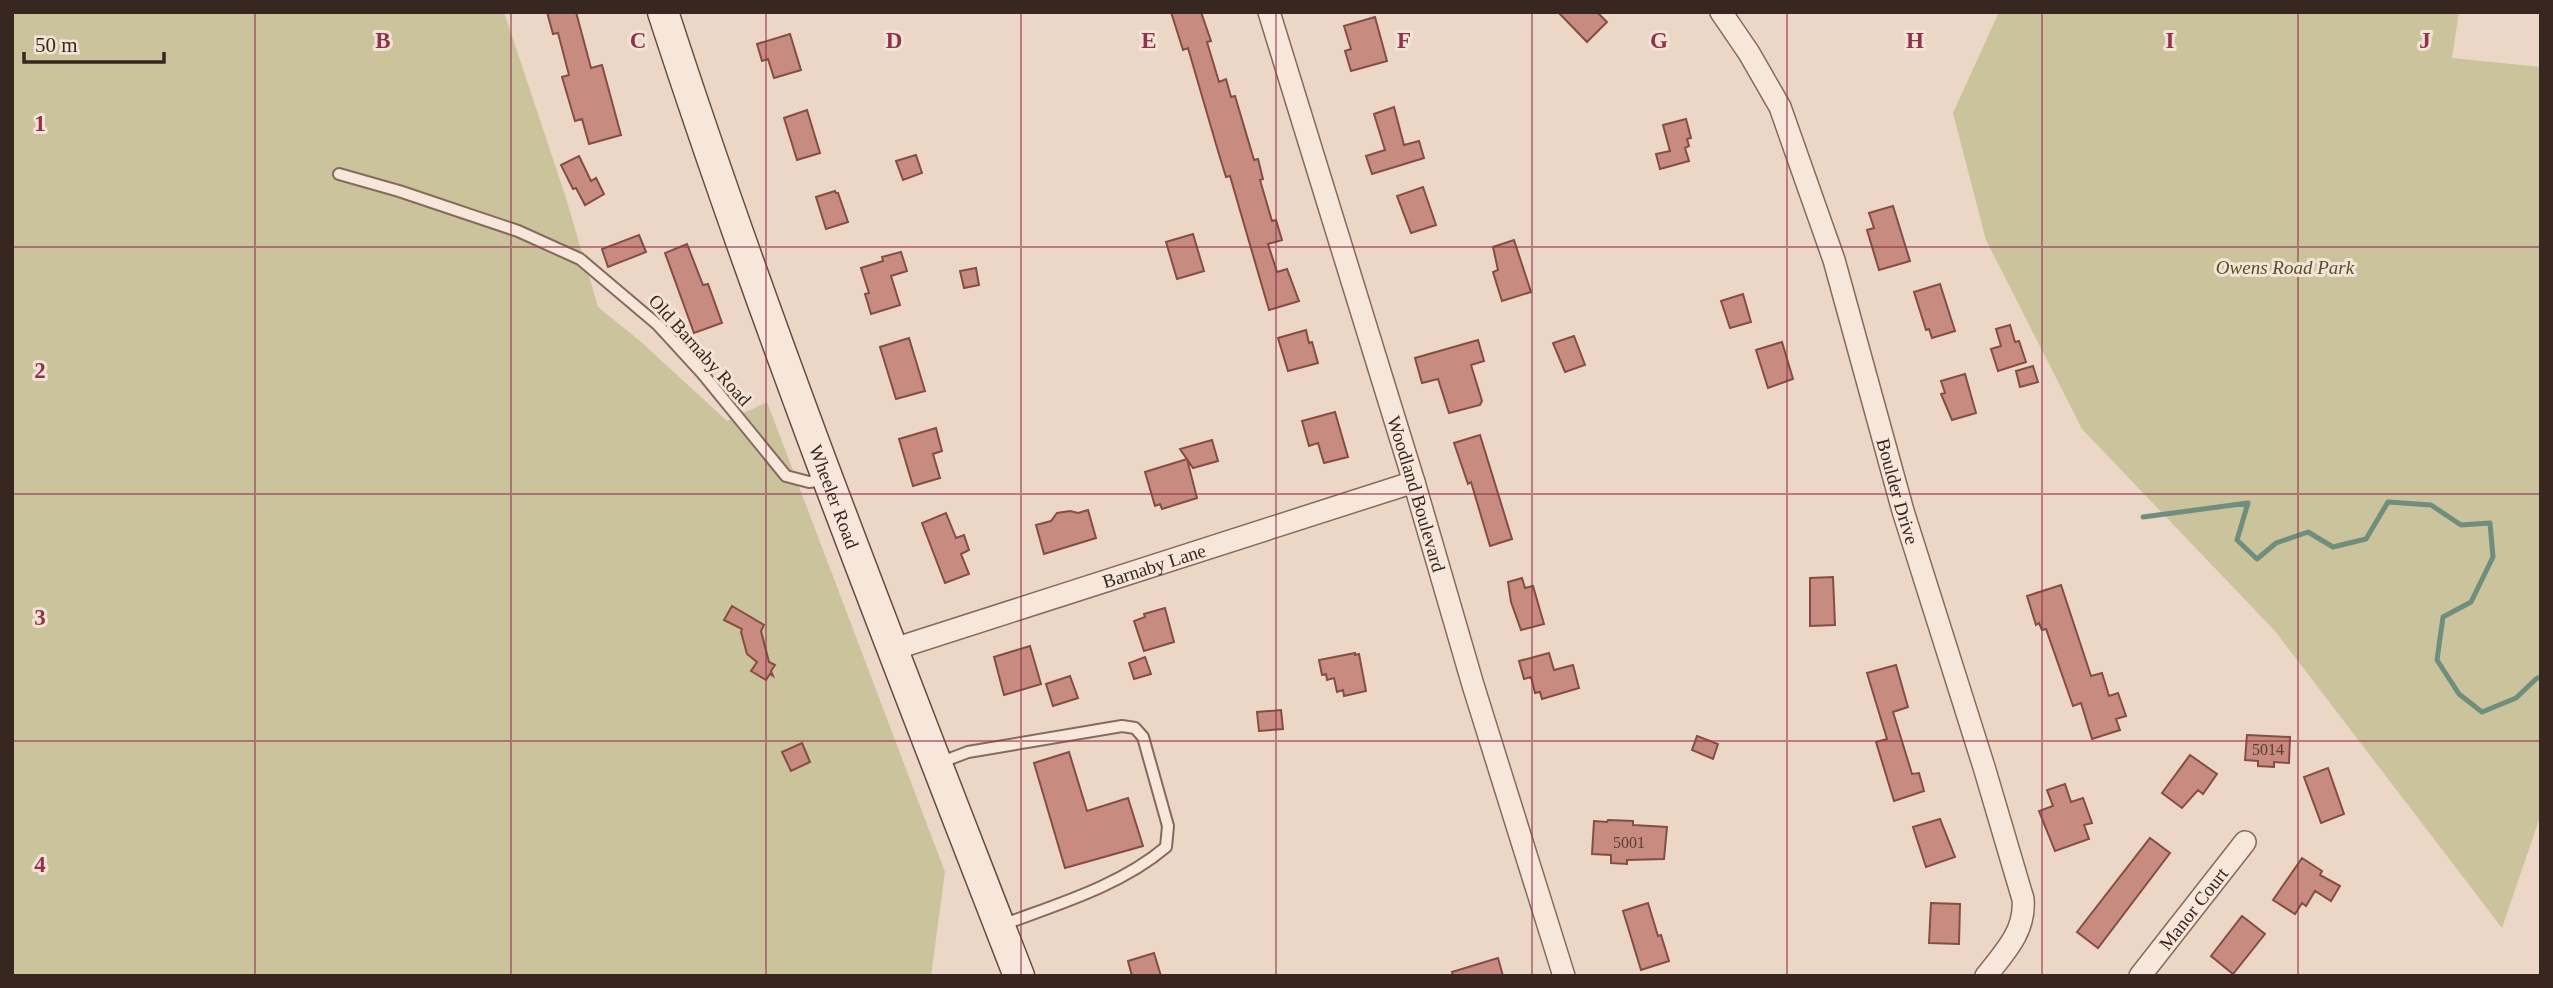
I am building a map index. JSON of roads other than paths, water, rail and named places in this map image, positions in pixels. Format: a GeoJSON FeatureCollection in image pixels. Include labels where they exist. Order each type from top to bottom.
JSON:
{"type":"FeatureCollection","features":[{"type":"Feature","properties":{"kind":"main road","name":"Wheeler Road"},"geometry":{"type":"LineString","coordinates":[[663,12],[732,218],[828,479],[1019,976]]}},
{"type":"Feature","properties":{"kind":"street","name":"Woodland Boulevard"},"geometry":{"type":"LineString","coordinates":[[1269,12],[1564,976]]}},
{"type":"Feature","properties":{"kind":"street","name":"Boulder Drive"},"geometry":{"type":"LineString","coordinates":[[1721,12],[1749,53],[1780,107],[1803,169],[1833,260],[1903,511],[2023,900],[2024,911],[2019,930],[1986,976]]}},
{"type":"Feature","properties":{"kind":"street","name":"Barnaby Lane"},"geometry":{"type":"LineString","coordinates":[[894,649],[1414,482]]}},
{"type":"Feature","properties":{"kind":"street","name":"Manor Court"},"geometry":{"type":"LineString","coordinates":[[2140,976],[2245,842]]}},
{"type":"Feature","properties":{"kind":"lane","name":"Old Barnaby Road"},"geometry":{"type":"LineString","coordinates":[[339,174],[518,231],[580,258],[658,325],[702,373],[786,476],[809,482],[828,479]]}},
{"type":"Feature","properties":{"kind":"lane"},"geometry":{"type":"LineString","coordinates":[[937,764],[968,752],[1122,726],[1136,729],[1143,737],[1168,826],[1166,847],[1114,881],[999,925]]}},
{"type":"Feature","properties":{"kind":"waterway"},"geometry":{"type":"LineString","coordinates":[[2143,517],[2248,503],[2237,540],[2257,559],[2276,543],[2308,532],[2333,547],[2366,539],[2388,502],[2431,505],[2461,525],[2490,523],[2493,557],[2471,602],[2443,617],[2437,660],[2459,694],[2482,712],[2516,698],[2537,678],[2541,678]]}},
{"type":"Feature","properties":{"kind":"park label","name":"Owens Road Park"},"geometry":{"type":"Point","coordinates":[2285,267]}}]}
